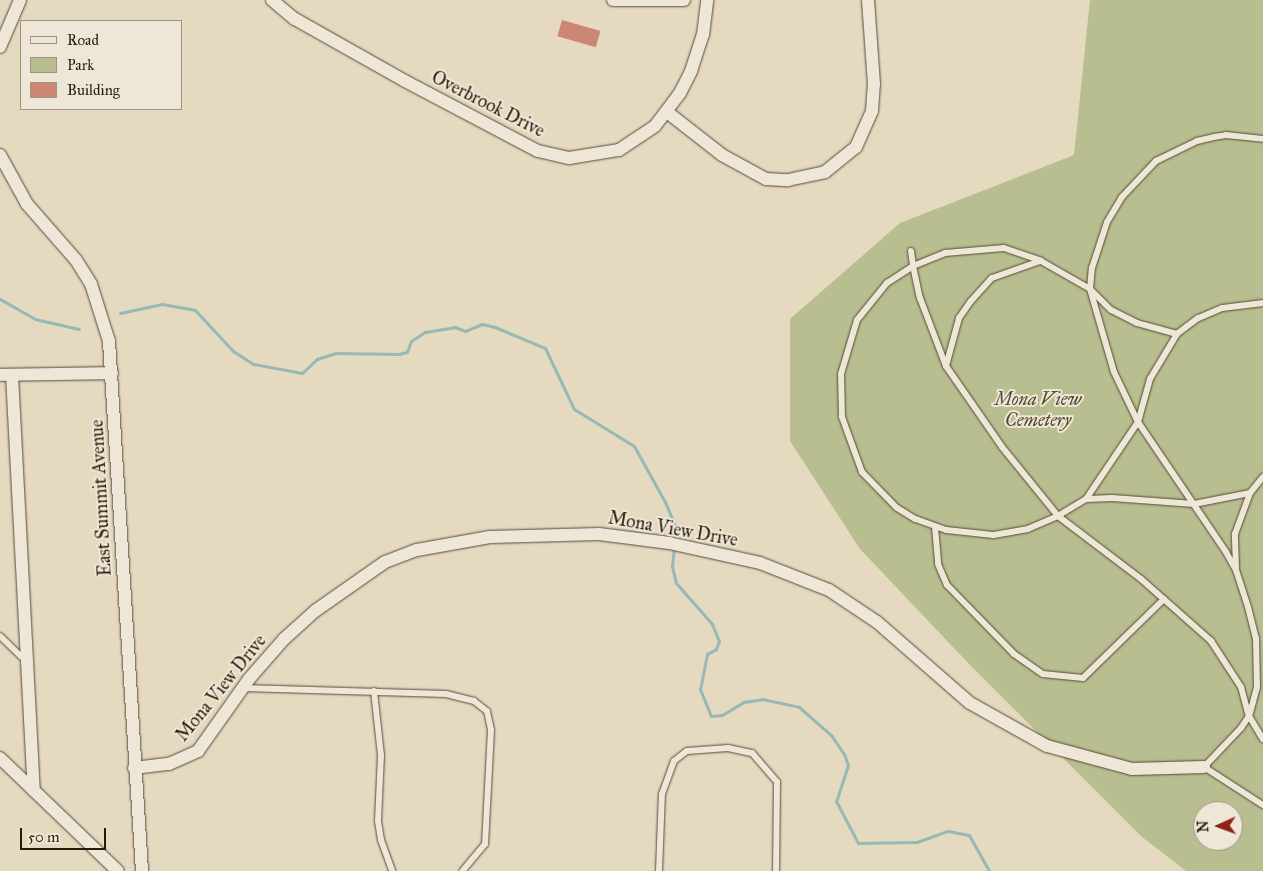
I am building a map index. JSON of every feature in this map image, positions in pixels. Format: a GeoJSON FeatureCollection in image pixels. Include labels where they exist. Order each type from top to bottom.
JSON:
{"type":"FeatureCollection","features":[{"type":"Feature","properties":{"kind":"street"},"geometry":{"type":"LineString","coordinates":[[0,46],[4,26],[20,0]]}},
{"type":"Feature","properties":{"kind":"street","name":"Overbrook Drive"},"geometry":{"type":"LineString","coordinates":[[272,0],[310,28],[538,151],[570,158],[619,150],[638,141],[667,112],[680,93],[698,53],[707,0]]}},
{"type":"Feature","properties":{"kind":"street"},"geometry":{"type":"LineString","coordinates":[[613,0],[684,0]]}},
{"type":"Feature","properties":{"kind":"street"},"geometry":{"type":"LineString","coordinates":[[667,112],[722,155],[766,179],[788,180],[825,172],[856,148],[872,111],[874,84],[868,0]]}},
{"type":"Feature","properties":{"kind":"street","name":"East Summit Avenue"},"geometry":{"type":"LineString","coordinates":[[0,155],[26,204],[76,260],[91,284],[102,312],[112,373],[134,768],[142,871]]}},
{"type":"Feature","properties":{"kind":"street"},"geometry":{"type":"LineString","coordinates":[[34,790],[28,663],[6,375],[112,373]]}},
{"type":"Feature","properties":{"kind":"street","name":"Mona View Drive"},"geometry":{"type":"LineString","coordinates":[[134,768],[169,764],[198,751],[264,660],[315,611],[385,562],[417,550],[490,537],[560,534],[599,534],[669,543],[760,563],[829,590],[878,622],[970,703],[1047,746],[1132,769],[1204,767]]}},
{"type":"Feature","properties":{"kind":"street"},"geometry":{"type":"LineString","coordinates":[[0,758],[118,871]]}},
{"type":"Feature","properties":{"kind":"lane"},"geometry":{"type":"LineString","coordinates":[[1236,570],[1138,422],[1114,372],[1090,289],[1092,268],[1108,222],[1122,197],[1156,160],[1196,141],[1214,137],[1226,135],[1263,139]]}},
{"type":"Feature","properties":{"kind":"lane"},"geometry":{"type":"LineString","coordinates":[[1177,334],[1137,323],[1111,310],[1090,289],[1041,260],[1004,248],[973,248],[945,253],[913,266],[887,283],[857,320],[841,374],[840,397],[842,417],[862,472],[896,507],[934,527],[993,535],[1028,529],[1058,516],[1086,499],[1138,422],[1150,379],[1177,334],[1198,318],[1222,308],[1263,304]]}},
{"type":"Feature","properties":{"kind":"lane"},"geometry":{"type":"LineString","coordinates":[[911,251],[920,298],[946,366],[1002,447],[1058,516],[1164,599],[1211,641],[1242,687],[1249,716],[1263,739]]}},
{"type":"Feature","properties":{"kind":"lane"},"geometry":{"type":"LineString","coordinates":[[946,366],[959,318],[992,278],[1016,267],[1041,260]]}},
{"type":"Feature","properties":{"kind":"lane"},"geometry":{"type":"LineString","coordinates":[[1262,805],[1204,767],[1249,716],[1257,688],[1258,660],[1256,638],[1236,570],[1235,534],[1250,492],[1263,476]]}},
{"type":"Feature","properties":{"kind":"lane"},"geometry":{"type":"LineString","coordinates":[[1086,499],[1112,498],[1194,504],[1250,492]]}},
{"type":"Feature","properties":{"kind":"lane"},"geometry":{"type":"LineString","coordinates":[[934,527],[938,564],[947,585],[1014,654],[1043,674],[1083,678],[1164,599]]}},
{"type":"Feature","properties":{"kind":"lane"},"geometry":{"type":"LineString","coordinates":[[0,636],[28,663]]}},
{"type":"Feature","properties":{"kind":"lane"},"geometry":{"type":"LineString","coordinates":[[242,688],[338,693],[374,691],[446,694],[474,701],[487,711],[491,730],[485,844],[462,871]]}},
{"type":"Feature","properties":{"kind":"lane"},"geometry":{"type":"LineString","coordinates":[[374,691],[381,756],[378,821],[381,840],[392,871]]}},
{"type":"Feature","properties":{"kind":"lane"},"geometry":{"type":"LineString","coordinates":[[659,871],[662,794],[674,761],[687,751],[728,748],[752,753],[777,782],[776,871]]}},
{"type":"Feature","properties":{"kind":"green space","name":"Mona View Cemetery"},"geometry":{"type":"Polygon","coordinates":[[[1090,0],[1263,0],[1263,871],[1186,871],[1142,837],[971,666],[860,549],[790,441],[790,319],[900,223],[1074,155],[1090,0]]]}},
{"type":"Feature","properties":{"kind":"building"},"geometry":{"type":"Polygon","coordinates":[[[562,20],[600,31],[596,47],[557,36],[562,20]]]}},
{"type":"Feature","properties":{"kind":"waterway"},"geometry":{"type":"LineString","coordinates":[[0,299],[35,319],[79,329]]}},
{"type":"Feature","properties":{"kind":"waterway"},"geometry":{"type":"LineString","coordinates":[[120,313],[162,304],[195,310],[233,351],[253,364],[302,373],[317,359],[336,353],[399,354],[407,352],[411,341],[425,332],[455,327],[465,331],[482,324],[495,327],[545,348],[574,409],[634,446],[665,502],[675,526],[675,541]]}},
{"type":"Feature","properties":{"kind":"waterway"},"geometry":{"type":"LineString","coordinates":[[674,547],[672,566],[676,583],[712,624],[719,641],[716,649],[707,654],[700,689],[711,716],[722,715],[744,702],[762,699],[799,707],[831,735],[844,754],[848,765],[836,801],[858,843],[917,842],[948,831],[969,835],[989,871]]}}]}
